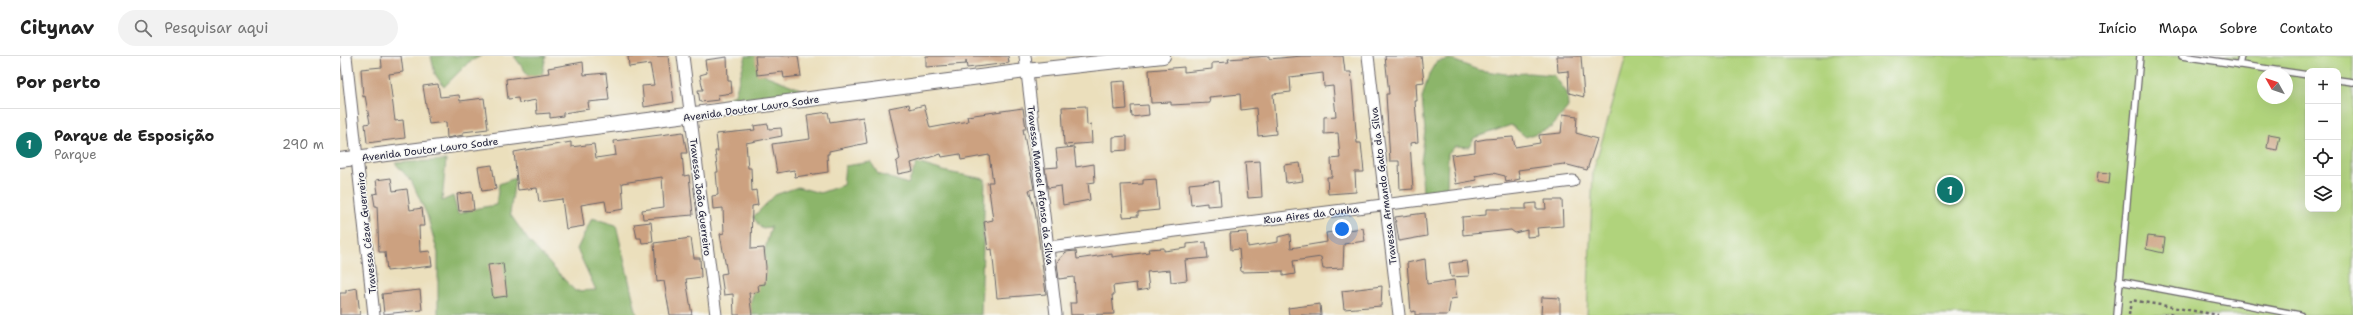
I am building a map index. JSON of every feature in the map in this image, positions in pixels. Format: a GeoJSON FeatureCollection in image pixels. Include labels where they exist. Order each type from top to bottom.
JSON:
{"type":"FeatureCollection","features":[{"type":"Feature","properties":{"kind":"street","name":"Travessa Cézar Guerreiro"},"geometry":{"type":"LineString","coordinates":[[346,56],[374,315]]}},
{"type":"Feature","properties":{"kind":"street","name":"Travessa João Guerreiro"},"geometry":{"type":"LineString","coordinates":[[683,56],[716,315]]}},
{"type":"Feature","properties":{"kind":"street","name":"Travessa Manoel Afonso da Silva"},"geometry":{"type":"LineString","coordinates":[[1025,56],[1056,315]]}},
{"type":"Feature","properties":{"kind":"street","name":"Avenida Doutor Lauro Sodre"},"geometry":{"type":"LineString","coordinates":[[340,160],[690,116],[1026,71],[1163,56]]}},
{"type":"Feature","properties":{"kind":"street","name":"Travessa Armando Gato da Silva"},"geometry":{"type":"LineString","coordinates":[[1368,56],[1384,205],[1399,315]]}},
{"type":"Feature","properties":{"kind":"street","name":"Rua Aires da Cunha"},"geometry":{"type":"LineString","coordinates":[[1049,247],[1573,181]]}},
{"type":"Feature","properties":{"kind":"lane"},"geometry":{"type":"LineString","coordinates":[[2117,315],[2140,56]]}},
{"type":"Feature","properties":{"kind":"lane"},"geometry":{"type":"LineString","coordinates":[[2182,56],[2305,76]]}},
{"type":"Feature","properties":{"kind":"lane"},"geometry":{"type":"LineString","coordinates":[[2240,65],[2241,56]]}},
{"type":"Feature","properties":{"kind":"lane"},"geometry":{"type":"LineString","coordinates":[[2341,80],[2353,82]]}},
{"type":"Feature","properties":{"kind":"lane"},"geometry":{"type":"LineString","coordinates":[[2119,281],[2300,315]]}},
{"type":"Feature","properties":{"kind":"path"},"geometry":{"type":"LineString","coordinates":[[2129,315],[2130,300],[2218,315]]}},
{"type":"Feature","properties":{"kind":"path"},"geometry":{"type":"LineString","coordinates":[[2164,315],[2170,312],[2174,315]]}},
{"type":"Feature","properties":{"kind":"green space"},"geometry":{"type":"Polygon","coordinates":[[[431,56],[481,56],[469,62],[444,87],[435,74],[431,56]]]}},
{"type":"Feature","properties":{"kind":"green space"},"geometry":{"type":"Polygon","coordinates":[[[514,56],[546,56],[539,90],[514,56]]]}},
{"type":"Feature","properties":{"kind":"green space"},"geometry":{"type":"Polygon","coordinates":[[[746,56],[763,56],[765,75],[808,92],[718,104],[735,94],[746,56]]]}},
{"type":"Feature","properties":{"kind":"green space"},"geometry":{"type":"Polygon","coordinates":[[[1626,56],[2353,56],[2353,315],[1587,315],[1593,172],[1626,56]]]}},
{"type":"Feature","properties":{"kind":"green space"},"geometry":{"type":"Polygon","coordinates":[[[1450,59],[1478,70],[1506,74],[1529,73],[1554,75],[1567,93],[1568,107],[1552,127],[1526,137],[1511,125],[1474,138],[1469,147],[1456,146],[1448,153],[1447,190],[1423,193],[1421,162],[1425,131],[1422,98],[1429,74],[1436,62],[1450,59]]]}},
{"type":"Feature","properties":{"kind":"green space"},"geometry":{"type":"Polygon","coordinates":[[[446,160],[442,201],[453,196],[458,214],[478,208],[496,205],[499,184],[515,178],[510,214],[528,240],[575,291],[596,290],[577,249],[592,218],[616,225],[637,315],[438,315],[438,253],[427,215],[412,182],[395,163],[446,160]]]}},
{"type":"Feature","properties":{"kind":"green space"},"geometry":{"type":"Polygon","coordinates":[[[871,162],[878,174],[908,184],[917,163],[947,172],[985,179],[981,315],[752,315],[750,305],[771,227],[761,228],[753,217],[775,195],[798,187],[820,193],[843,185],[845,166],[871,162]]]}},
{"type":"Feature","properties":{"kind":"building"},"geometry":{"type":"Polygon","coordinates":[[[381,56],[401,56],[403,72],[389,74],[395,121],[403,120],[405,138],[367,143],[365,124],[370,123],[365,96],[363,97],[361,69],[382,67],[381,56]]]}},
{"type":"Feature","properties":{"kind":"building"},"geometry":{"type":"Polygon","coordinates":[[[628,56],[668,56],[674,102],[644,107],[642,86],[654,85],[650,64],[629,67],[628,56]]]}},
{"type":"Feature","properties":{"kind":"building"},"geometry":{"type":"Polygon","coordinates":[[[755,56],[798,56],[801,76],[784,78],[783,72],[757,75],[755,56]]]}},
{"type":"Feature","properties":{"kind":"building"},"geometry":{"type":"Polygon","coordinates":[[[926,56],[1008,56],[1009,63],[967,68],[966,61],[966,64],[926,67],[926,56]]]}},
{"type":"Feature","properties":{"kind":"building"},"geometry":{"type":"Polygon","coordinates":[[[1269,56],[1269,59],[1302,56],[1343,56],[1345,72],[1351,72],[1357,143],[1361,143],[1364,172],[1355,172],[1356,192],[1328,194],[1327,177],[1332,177],[1331,159],[1340,158],[1338,133],[1324,134],[1324,117],[1336,116],[1333,86],[1324,87],[1323,73],[1290,77],[1291,92],[1273,94],[1276,134],[1258,136],[1256,108],[1241,110],[1240,94],[1209,97],[1210,103],[1171,105],[1171,102],[1151,103],[1149,70],[1184,67],[1184,72],[1212,69],[1212,63],[1229,62],[1228,59],[1269,56]]]}},
{"type":"Feature","properties":{"kind":"building"},"geometry":{"type":"Polygon","coordinates":[[[1385,56],[1421,56],[1424,82],[1416,83],[1417,101],[1415,101],[1418,142],[1410,143],[1413,189],[1400,190],[1399,161],[1390,161],[1386,94],[1389,94],[1385,56]]]}},
{"type":"Feature","properties":{"kind":"building"},"geometry":{"type":"Polygon","coordinates":[[[1557,56],[1581,56],[1584,97],[1569,93],[1568,71],[1558,72],[1557,56]]]}},
{"type":"Feature","properties":{"kind":"building"},"geometry":{"type":"Polygon","coordinates":[[[727,57],[728,81],[731,81],[732,93],[718,95],[719,100],[700,102],[698,90],[703,90],[700,75],[707,73],[705,60],[727,57]]]}},
{"type":"Feature","properties":{"kind":"building"},"geometry":{"type":"Polygon","coordinates":[[[583,62],[584,75],[606,73],[609,100],[588,102],[589,109],[563,113],[563,116],[550,118],[550,113],[537,114],[536,100],[519,103],[518,98],[508,99],[506,79],[549,73],[548,68],[583,62]]]}},
{"type":"Feature","properties":{"kind":"building"},"geometry":{"type":"Polygon","coordinates":[[[1125,81],[1127,109],[1114,110],[1112,82],[1125,81]]]}},
{"type":"Feature","properties":{"kind":"building"},"geometry":{"type":"Polygon","coordinates":[[[438,84],[440,97],[459,95],[460,101],[484,98],[488,129],[463,132],[463,135],[447,138],[446,122],[429,124],[423,86],[438,84]]]}},
{"type":"Feature","properties":{"kind":"building"},"geometry":{"type":"Polygon","coordinates":[[[909,104],[910,109],[924,105],[930,128],[968,121],[967,116],[1023,108],[1026,129],[1023,129],[1034,189],[1029,190],[1035,210],[1046,294],[997,298],[992,249],[988,250],[984,222],[993,220],[988,182],[993,182],[989,155],[961,160],[960,154],[942,157],[941,154],[911,163],[913,171],[898,174],[896,162],[900,159],[889,108],[909,104]]]}},
{"type":"Feature","properties":{"kind":"building"},"geometry":{"type":"Polygon","coordinates":[[[1148,105],[1149,115],[1132,117],[1131,106],[1148,105]]]}},
{"type":"Feature","properties":{"kind":"building"},"geometry":{"type":"Polygon","coordinates":[[[1086,106],[1087,125],[1091,124],[1092,143],[1064,145],[1062,107],[1086,106]]]}},
{"type":"Feature","properties":{"kind":"building"},"geometry":{"type":"Polygon","coordinates":[[[828,112],[830,122],[863,117],[867,143],[829,151],[829,154],[827,154],[828,172],[795,177],[794,170],[777,173],[772,144],[810,139],[807,115],[828,112]]]}},
{"type":"Feature","properties":{"kind":"building"},"geometry":{"type":"Polygon","coordinates":[[[1563,114],[1577,116],[1576,133],[1597,139],[1587,170],[1564,164],[1518,170],[1520,179],[1506,182],[1505,176],[1493,173],[1475,176],[1477,180],[1456,184],[1451,155],[1475,152],[1475,141],[1486,139],[1513,137],[1515,147],[1540,143],[1539,135],[1561,133],[1563,114]]]}},
{"type":"Feature","properties":{"kind":"building"},"geometry":{"type":"Polygon","coordinates":[[[768,124],[769,129],[781,128],[782,136],[746,143],[748,168],[751,168],[752,191],[756,190],[758,205],[752,206],[751,249],[764,248],[766,267],[765,284],[758,285],[759,292],[749,293],[752,315],[734,315],[733,294],[724,295],[721,274],[727,273],[720,234],[724,233],[723,208],[713,209],[712,196],[718,195],[716,172],[718,172],[715,151],[718,151],[716,134],[755,130],[754,126],[768,124]]]}},
{"type":"Feature","properties":{"kind":"building"},"geometry":{"type":"Polygon","coordinates":[[[683,132],[687,153],[682,153],[684,176],[689,175],[693,215],[643,219],[642,210],[664,207],[662,177],[622,183],[624,209],[607,212],[605,201],[581,205],[584,226],[566,229],[562,199],[539,202],[537,188],[518,190],[514,152],[571,142],[571,147],[594,144],[596,158],[616,155],[614,141],[683,132]]]}},
{"type":"Feature","properties":{"kind":"building"},"geometry":{"type":"Polygon","coordinates":[[[2269,134],[2280,136],[2277,150],[2267,148],[2269,134]]]}},
{"type":"Feature","properties":{"kind":"building"},"geometry":{"type":"Polygon","coordinates":[[[1127,136],[1127,150],[1113,151],[1113,137],[1127,136]]]}},
{"type":"Feature","properties":{"kind":"building"},"geometry":{"type":"Polygon","coordinates":[[[1074,147],[1076,167],[1094,164],[1095,182],[1088,183],[1090,200],[1063,205],[1061,186],[1048,188],[1045,168],[1058,167],[1056,149],[1074,147]]]}},
{"type":"Feature","properties":{"kind":"building"},"geometry":{"type":"Polygon","coordinates":[[[1260,161],[1262,197],[1248,198],[1245,162],[1260,161]]]}},
{"type":"Feature","properties":{"kind":"building"},"geometry":{"type":"Polygon","coordinates":[[[1300,163],[1303,181],[1286,183],[1284,165],[1300,163]]]}},
{"type":"Feature","properties":{"kind":"building"},"geometry":{"type":"Polygon","coordinates":[[[492,165],[496,189],[482,191],[478,167],[492,165]]]}},
{"type":"Feature","properties":{"kind":"building"},"geometry":{"type":"Polygon","coordinates":[[[2098,172],[2110,173],[2109,184],[2097,182],[2098,172]]]}},
{"type":"Feature","properties":{"kind":"building"},"geometry":{"type":"Polygon","coordinates":[[[391,178],[393,191],[407,189],[410,210],[422,208],[424,226],[419,226],[420,252],[430,251],[432,266],[387,271],[385,252],[379,252],[377,206],[375,206],[373,194],[378,193],[376,180],[391,178]]]}},
{"type":"Feature","properties":{"kind":"building"},"geometry":{"type":"Polygon","coordinates":[[[1156,179],[1159,210],[1138,212],[1138,216],[1123,217],[1121,185],[1143,184],[1143,180],[1156,179]]]}},
{"type":"Feature","properties":{"kind":"building"},"geometry":{"type":"Polygon","coordinates":[[[1219,181],[1221,205],[1207,206],[1207,203],[1191,205],[1189,184],[1219,181]]]}},
{"type":"Feature","properties":{"kind":"building"},"geometry":{"type":"Polygon","coordinates":[[[472,192],[474,210],[459,211],[457,194],[472,192]]]}},
{"type":"Feature","properties":{"kind":"building"},"geometry":{"type":"Polygon","coordinates":[[[1545,200],[1562,200],[1563,226],[1537,228],[1538,236],[1527,237],[1527,230],[1515,233],[1511,230],[1463,235],[1462,217],[1486,215],[1486,209],[1526,209],[1526,204],[1536,203],[1536,209],[1546,209],[1545,200]]]}},
{"type":"Feature","properties":{"kind":"building"},"geometry":{"type":"Polygon","coordinates":[[[1425,213],[1427,236],[1399,241],[1395,217],[1425,213]]]}},
{"type":"Feature","properties":{"kind":"building"},"geometry":{"type":"Polygon","coordinates":[[[651,222],[653,242],[642,243],[641,238],[637,238],[634,224],[651,222]]]}},
{"type":"Feature","properties":{"kind":"building"},"geometry":{"type":"Polygon","coordinates":[[[1363,228],[1365,241],[1344,244],[1343,268],[1323,269],[1321,257],[1293,261],[1295,274],[1283,276],[1283,271],[1241,272],[1239,249],[1231,250],[1230,233],[1247,232],[1248,247],[1278,242],[1278,237],[1290,234],[1291,248],[1327,242],[1326,233],[1363,228]]]}},
{"type":"Feature","properties":{"kind":"building"},"geometry":{"type":"Polygon","coordinates":[[[2148,236],[2165,238],[2163,253],[2146,249],[2148,236]]]}},
{"type":"Feature","properties":{"kind":"building"},"geometry":{"type":"Polygon","coordinates":[[[691,238],[694,258],[700,258],[701,277],[686,279],[692,315],[670,315],[664,281],[657,282],[654,243],[691,238]]]}},
{"type":"Feature","properties":{"kind":"building"},"geometry":{"type":"Polygon","coordinates":[[[1206,242],[1208,258],[1185,260],[1187,280],[1171,282],[1170,270],[1147,272],[1149,289],[1137,291],[1136,283],[1113,286],[1114,295],[1112,295],[1114,314],[1071,315],[1070,303],[1076,303],[1074,277],[1059,279],[1057,262],[1066,252],[1076,251],[1077,259],[1112,254],[1112,257],[1149,252],[1148,249],[1164,248],[1164,251],[1187,248],[1187,244],[1206,242]]]}},
{"type":"Feature","properties":{"kind":"building"},"geometry":{"type":"Polygon","coordinates":[[[1425,259],[1427,284],[1454,280],[1457,298],[1451,299],[1448,315],[1415,315],[1415,311],[1411,312],[1407,263],[1425,259]]]}},
{"type":"Feature","properties":{"kind":"building"},"geometry":{"type":"Polygon","coordinates":[[[1467,261],[1469,276],[1451,277],[1449,263],[1467,261]]]}},
{"type":"Feature","properties":{"kind":"building"},"geometry":{"type":"Polygon","coordinates":[[[503,263],[507,296],[493,298],[488,265],[503,263]]]}},
{"type":"Feature","properties":{"kind":"building"},"geometry":{"type":"Polygon","coordinates":[[[1382,286],[1381,306],[1344,309],[1342,291],[1382,286]]]}},
{"type":"Feature","properties":{"kind":"building"},"geometry":{"type":"Polygon","coordinates":[[[357,288],[360,315],[340,315],[340,293],[346,293],[346,290],[357,288]]]}},
{"type":"Feature","properties":{"kind":"building"},"geometry":{"type":"Polygon","coordinates":[[[420,290],[422,310],[384,314],[382,294],[420,290]]]}},
{"type":"Feature","properties":{"kind":"building"},"geometry":{"type":"Polygon","coordinates":[[[1542,297],[1560,298],[1560,315],[1541,315],[1542,297]]]}},
{"type":"Feature","properties":{"kind":"building"},"geometry":{"type":"Polygon","coordinates":[[[1320,304],[1321,315],[1289,315],[1288,308],[1320,304]]]}},
{"type":"Feature","properties":{"kind":"place","name":"Parque de Esposição"},"geometry":{"type":"Point","coordinates":[1950,190]}}]}
